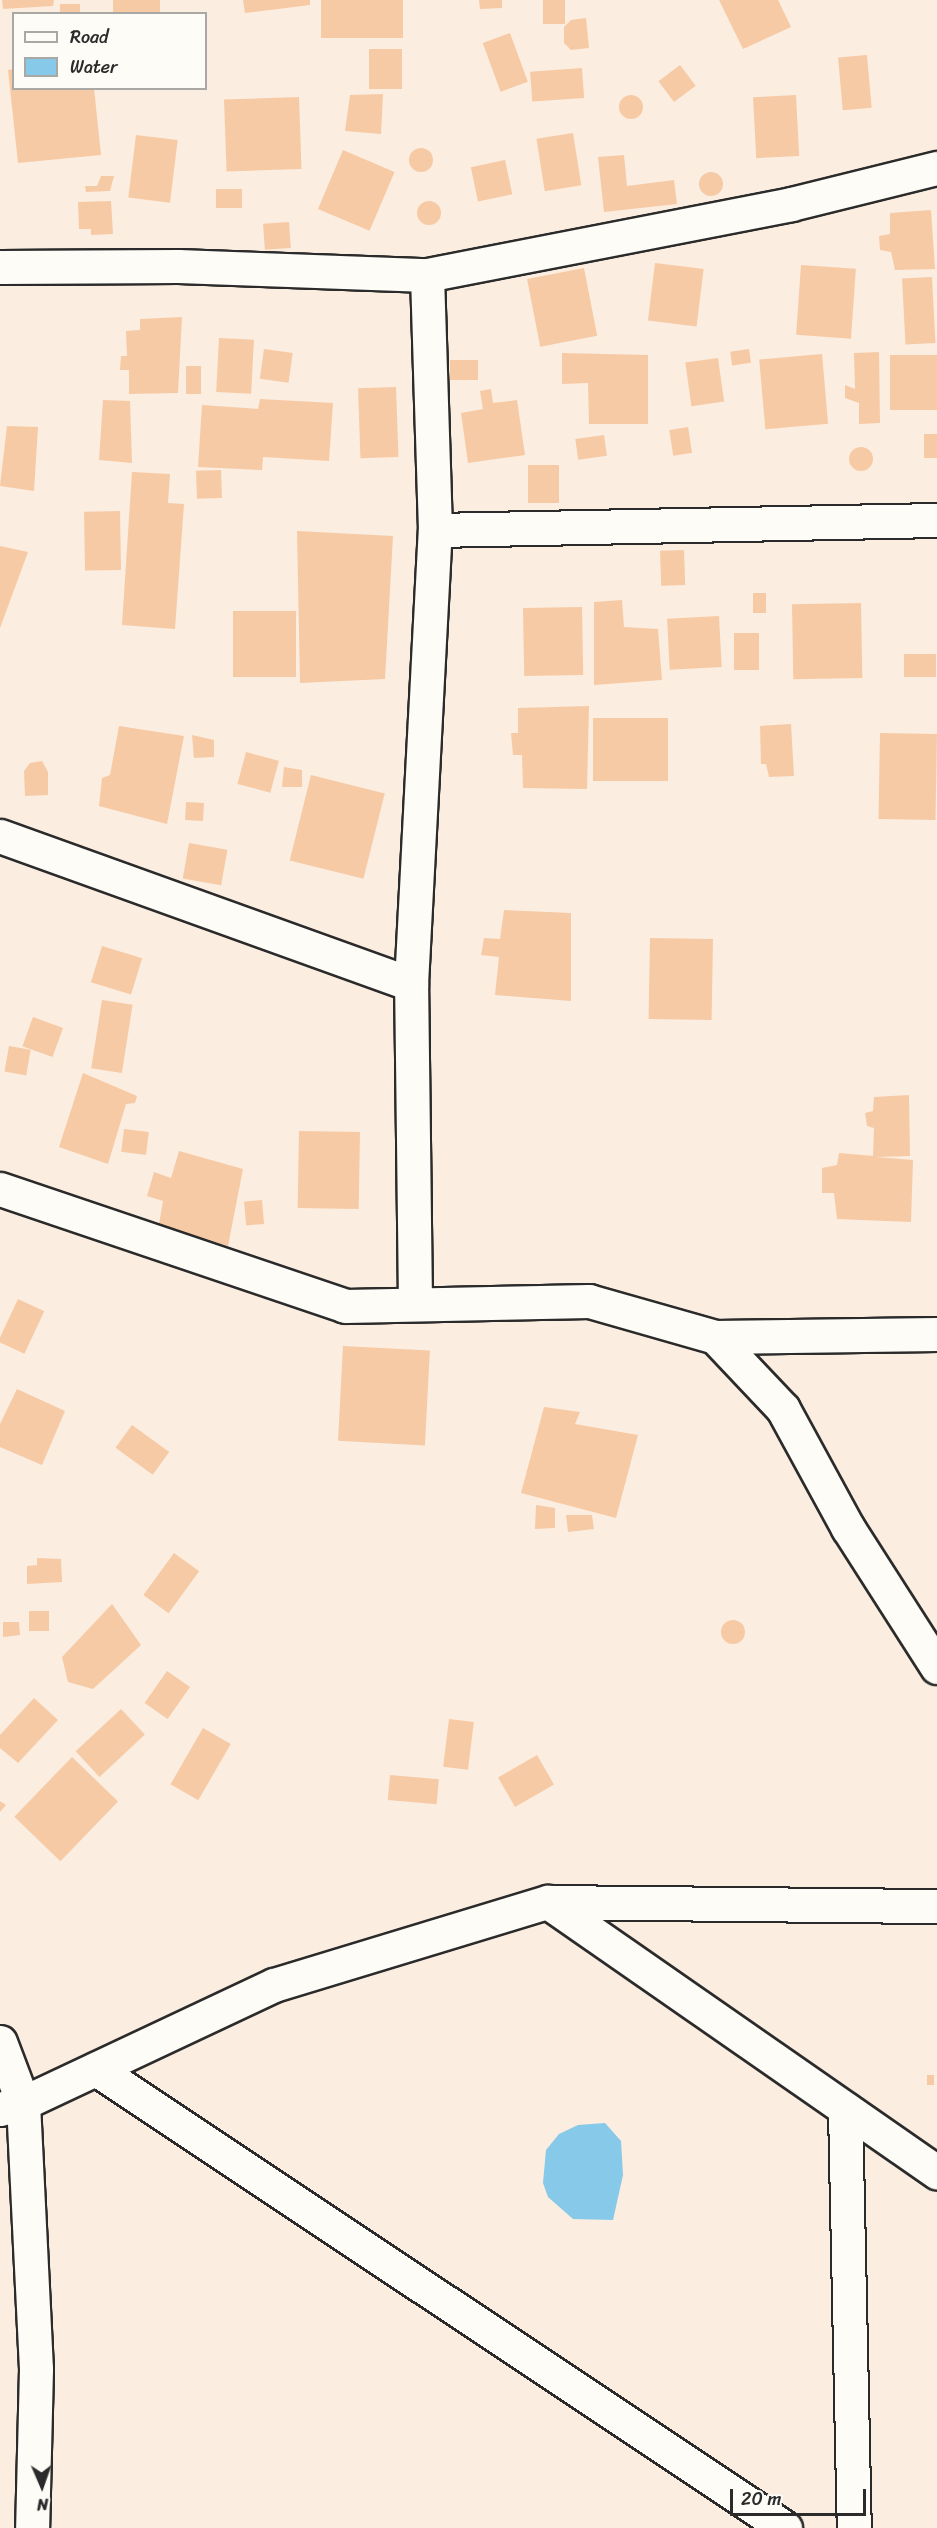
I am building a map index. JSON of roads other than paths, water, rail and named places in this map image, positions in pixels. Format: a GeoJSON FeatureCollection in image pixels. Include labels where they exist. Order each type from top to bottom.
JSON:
{"type":"FeatureCollection","features":[{"type":"Feature","properties":{"kind":"street"},"geometry":{"type":"LineString","coordinates":[[0,267],[178,266],[427,275],[791,204],[937,168]]}},
{"type":"Feature","properties":{"kind":"street"},"geometry":{"type":"LineString","coordinates":[[415,1303],[411,984],[435,530],[427,275]]}},
{"type":"Feature","properties":{"kind":"street"},"geometry":{"type":"LineString","coordinates":[[435,530],[937,520]]}},
{"type":"Feature","properties":{"kind":"street"},"geometry":{"type":"LineString","coordinates":[[0,836],[411,984]]}},
{"type":"Feature","properties":{"kind":"street"},"geometry":{"type":"LineString","coordinates":[[0,1189],[345,1306],[590,1301],[716,1337],[937,1334]]}},
{"type":"Feature","properties":{"kind":"street"},"geometry":{"type":"LineString","coordinates":[[716,1337],[783,1409],[848,1528],[937,1667]]}},
{"type":"Feature","properties":{"kind":"street"},"geometry":{"type":"LineString","coordinates":[[11,2106],[96,2069],[274,1985],[548,1902],[937,1906]]}},
{"type":"Feature","properties":{"kind":"street"},"geometry":{"type":"LineString","coordinates":[[548,1902],[937,2172]]}},
{"type":"Feature","properties":{"kind":"street"},"geometry":{"type":"LineString","coordinates":[[0,2042],[11,2106],[36,2369],[32,2528]]}},
{"type":"Feature","properties":{"kind":"street"},"geometry":{"type":"LineString","coordinates":[[96,2069],[785,2528]]}},
{"type":"Feature","properties":{"kind":"street"},"geometry":{"type":"LineString","coordinates":[[845,2109],[854,2528]]}},
{"type":"Feature","properties":{"kind":"water"},"geometry":{"type":"Polygon","coordinates":[[[605,2123],[621,2141],[623,2175],[613,2220],[573,2219],[548,2197],[543,2183],[546,2150],[559,2134],[578,2125],[605,2123]]]}}]}
